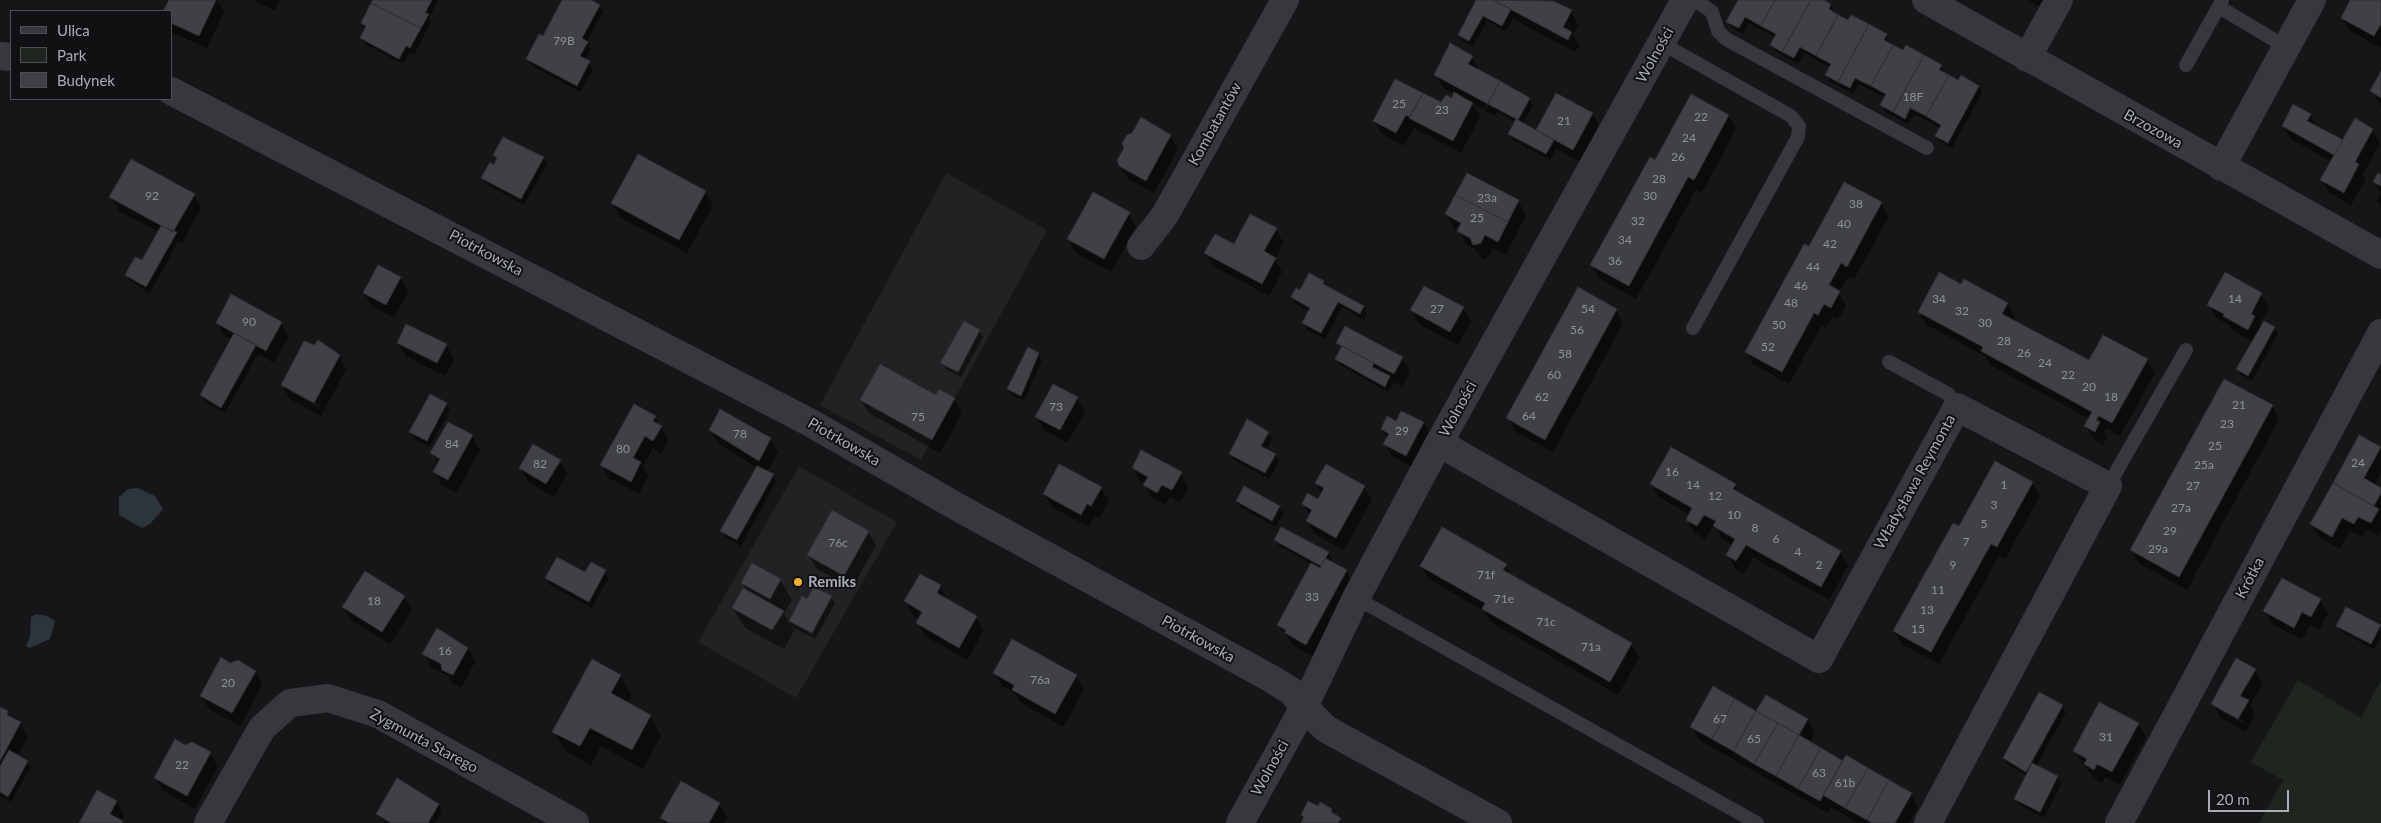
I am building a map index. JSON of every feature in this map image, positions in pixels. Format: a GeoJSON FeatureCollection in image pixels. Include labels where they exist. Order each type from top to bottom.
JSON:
{"type":"FeatureCollection","features":[{"type":"Feature","properties":{"kind":"street","name":"Kombatantów"},"geometry":{"type":"LineString","coordinates":[[1141,246],[1165,215],[1285,0]]}},
{"type":"Feature","properties":{"kind":"street","name":"Wolności"},"geometry":{"type":"LineString","coordinates":[[1240,823],[1304,707],[1356,598],[1439,443],[1685,0]]}},
{"type":"Feature","properties":{"kind":"street","name":"Brzozowa"},"geometry":{"type":"LineString","coordinates":[[1926,0],[2220,167],[2381,255]]}},
{"type":"Feature","properties":{"kind":"street"},"geometry":{"type":"LineString","coordinates":[[2027,58],[2059,0]]}},
{"type":"Feature","properties":{"kind":"street"},"geometry":{"type":"LineString","coordinates":[[2220,167],[2312,0]]}},
{"type":"Feature","properties":{"kind":"street","name":"Piotrkowska"},"geometry":{"type":"LineString","coordinates":[[172,92],[801,417],[969,514],[1270,678],[1292,691],[1304,707],[1326,729],[1498,823]]}},
{"type":"Feature","properties":{"kind":"street","name":"Krótka"},"geometry":{"type":"LineString","coordinates":[[2119,823],[2381,332]]}},
{"type":"Feature","properties":{"kind":"street","name":"Władysława Reymonta"},"geometry":{"type":"LineString","coordinates":[[1439,443],[1819,659],[1957,407],[2108,486]]}},
{"type":"Feature","properties":{"kind":"street"},"geometry":{"type":"LineString","coordinates":[[1928,823],[2108,486]]}},
{"type":"Feature","properties":{"kind":"street","name":"Zygmunta Starego"},"geometry":{"type":"LineString","coordinates":[[208,823],[262,728],[290,703],[328,698],[378,714],[575,823]]}},
{"type":"Feature","properties":{"kind":"lane"},"geometry":{"type":"LineString","coordinates":[[1695,0],[1712,12],[1718,31],[1726,39],[1927,148]]}},
{"type":"Feature","properties":{"kind":"lane"},"geometry":{"type":"LineString","coordinates":[[2186,65],[2221,4],[2286,47]]}},
{"type":"Feature","properties":{"kind":"lane"},"geometry":{"type":"LineString","coordinates":[[1661,43],[1791,116],[1799,126],[1798,137],[1693,328]]}},
{"type":"Feature","properties":{"kind":"lane"},"geometry":{"type":"LineString","coordinates":[[2108,486],[2186,350]]}},
{"type":"Feature","properties":{"kind":"lane"},"geometry":{"type":"LineString","coordinates":[[1889,362],[1948,394],[1957,407]]}},
{"type":"Feature","properties":{"kind":"lane"},"geometry":{"type":"LineString","coordinates":[[1356,598],[1757,823]]}},
{"type":"Feature","properties":{"kind":"shaded area"},"geometry":{"type":"Polygon","coordinates":[[[946,173],[1047,230],[921,460],[820,405],[946,173]]]}},
{"type":"Feature","properties":{"kind":"shaded area","name":"Remiks"},"geometry":{"type":"Polygon","coordinates":[[[799,466],[897,522],[796,698],[698,642],[799,466]]]}},
{"type":"Feature","properties":{"kind":"shaded area"},"geometry":{"type":"Polygon","coordinates":[[[138,488],[155,496],[163,509],[150,524],[142,528],[119,515],[119,497],[128,489],[138,488]]]}},
{"type":"Feature","properties":{"kind":"shaded area"},"geometry":{"type":"Polygon","coordinates":[[[36,614],[47,616],[55,621],[50,639],[30,648],[26,646],[30,637],[31,617],[36,614]]]}},
{"type":"Feature","properties":{"kind":"green space"},"geometry":{"type":"Polygon","coordinates":[[[2298,680],[2361,718],[2381,680],[2381,823],[2259,823],[2283,780],[2251,762],[2298,680]]]}},
{"type":"Feature","properties":{"kind":"building"},"geometry":{"type":"Polygon","coordinates":[[[169,0],[216,0],[199,36],[172,23],[172,10],[164,10],[169,0]]]}},
{"type":"Feature","properties":{"kind":"building"},"geometry":{"type":"Polygon","coordinates":[[[373,0],[432,0],[425,13],[429,14],[421,28],[371,3],[373,0]]]}},
{"type":"Feature","properties":{"kind":"building"},"geometry":{"type":"Polygon","coordinates":[[[562,0],[591,0],[600,5],[582,38],[588,42],[580,56],[590,61],[577,86],[526,59],[539,34],[543,36],[562,0]]]}},
{"type":"Feature","properties":{"kind":"building"},"geometry":{"type":"Polygon","coordinates":[[[1476,0],[1493,0],[1511,9],[1502,26],[1483,16],[1469,41],[1458,35],[1476,0]]]}},
{"type":"Feature","properties":{"kind":"building"},"geometry":{"type":"Polygon","coordinates":[[[1493,0],[1553,1],[1572,10],[1563,27],[1572,32],[1568,40],[1493,0]]]}},
{"type":"Feature","properties":{"kind":"building"},"geometry":{"type":"Polygon","coordinates":[[[1738,0],[1775,0],[1761,26],[1745,17],[1739,28],[1726,22],[1738,0]]]}},
{"type":"Feature","properties":{"kind":"building"},"geometry":{"type":"Polygon","coordinates":[[[1775,0],[1811,0],[1782,52],[1770,45],[1776,34],[1761,26],[1775,0]]]}},
{"type":"Feature","properties":{"kind":"building"},"geometry":{"type":"Polygon","coordinates":[[[1811,0],[1824,0],[1831,4],[1829,9],[1838,15],[1816,56],[1800,47],[1794,58],[1782,52],[1811,0]]]}},
{"type":"Feature","properties":{"kind":"building"},"geometry":{"type":"Polygon","coordinates":[[[2350,0],[2381,0],[2381,24],[2374,36],[2341,18],[2350,0]]]}},
{"type":"Feature","properties":{"kind":"building"},"geometry":{"type":"Polygon","coordinates":[[[371,3],[421,28],[410,48],[406,46],[399,59],[360,38],[366,26],[361,23],[371,3]]]}},
{"type":"Feature","properties":{"kind":"building"},"geometry":{"type":"Polygon","coordinates":[[[1838,15],[1848,20],[1851,15],[1869,24],[1838,82],[1825,75],[1831,64],[1816,56],[1838,15]]]}},
{"type":"Feature","properties":{"kind":"building"},"geometry":{"type":"Polygon","coordinates":[[[1869,24],[1887,34],[1884,40],[1893,45],[1871,86],[1855,78],[1850,88],[1838,82],[1869,24]]]}},
{"type":"Feature","properties":{"kind":"building"},"geometry":{"type":"Polygon","coordinates":[[[1450,43],[1473,56],[1468,64],[1500,81],[1488,104],[1434,75],[1450,43]]]}},
{"type":"Feature","properties":{"kind":"building"},"geometry":{"type":"Polygon","coordinates":[[[1893,45],[1903,50],[1906,45],[1924,55],[1893,112],[1880,105],[1886,94],[1871,86],[1893,45]]]}},
{"type":"Feature","properties":{"kind":"building"},"geometry":{"type":"Polygon","coordinates":[[[1924,55],[1942,65],[1939,70],[1949,75],[1926,116],[1910,108],[1905,119],[1893,112],[1924,55]]]}},
{"type":"Feature","properties":{"kind":"building"},"geometry":{"type":"Polygon","coordinates":[[[2381,71],[2381,98],[2370,91],[2381,71]]]}},
{"type":"Feature","properties":{"kind":"building"},"geometry":{"type":"Polygon","coordinates":[[[1949,75],[1958,80],[1961,75],[1979,86],[1948,143],[1935,136],[1941,125],[1926,116],[1949,75]]]}},
{"type":"Feature","properties":{"kind":"building"},"geometry":{"type":"Polygon","coordinates":[[[1395,79],[1423,93],[1410,117],[1406,115],[1396,133],[1373,121],[1395,79]]]}},
{"type":"Feature","properties":{"kind":"building"},"geometry":{"type":"Polygon","coordinates":[[[1500,81],[1530,98],[1518,120],[1488,104],[1500,81]]]}},
{"type":"Feature","properties":{"kind":"building"},"geometry":{"type":"Polygon","coordinates":[[[1454,92],[1473,103],[1453,141],[1409,118],[1423,93],[1441,102],[1446,95],[1452,98],[1454,92]]]}},
{"type":"Feature","properties":{"kind":"building"},"geometry":{"type":"Polygon","coordinates":[[[1556,93],[1593,113],[1573,150],[1536,130],[1556,93]]]}},
{"type":"Feature","properties":{"kind":"building"},"geometry":{"type":"Polygon","coordinates":[[[1691,94],[1729,115],[1694,180],[1688,177],[1629,286],[1590,265],[1650,157],[1655,160],[1691,94]]]}},
{"type":"Feature","properties":{"kind":"building"},"geometry":{"type":"Polygon","coordinates":[[[2293,104],[2311,114],[2307,121],[2343,140],[2334,155],[2282,126],[2293,104]]]}},
{"type":"Feature","properties":{"kind":"building"},"geometry":{"type":"Polygon","coordinates":[[[1141,117],[1171,135],[1146,181],[1119,166],[1117,160],[1124,148],[1122,143],[1127,135],[1132,133],[1141,117]]]}},
{"type":"Feature","properties":{"kind":"building"},"geometry":{"type":"Polygon","coordinates":[[[2355,118],[2373,129],[2355,162],[2359,164],[2344,193],[2320,180],[2355,118]]]}},
{"type":"Feature","properties":{"kind":"building"},"geometry":{"type":"Polygon","coordinates":[[[1516,119],[1554,140],[1546,154],[1508,134],[1516,119]]]}},
{"type":"Feature","properties":{"kind":"building"},"geometry":{"type":"Polygon","coordinates":[[[503,137],[544,157],[521,199],[481,178],[490,162],[494,165],[497,158],[493,155],[503,137]]]}},
{"type":"Feature","properties":{"kind":"building"},"geometry":{"type":"Polygon","coordinates":[[[638,154],[706,191],[679,240],[611,203],[638,154]]]}},
{"type":"Feature","properties":{"kind":"building"},"geometry":{"type":"Polygon","coordinates":[[[131,159],[195,194],[173,232],[109,197],[131,159]]]}},
{"type":"Feature","properties":{"kind":"building"},"geometry":{"type":"Polygon","coordinates":[[[1467,173],[1519,200],[1508,222],[1455,195],[1467,173]]]}},
{"type":"Feature","properties":{"kind":"building"},"geometry":{"type":"Polygon","coordinates":[[[2378,173],[2381,175],[2381,186],[2373,182],[2378,173]]]}},
{"type":"Feature","properties":{"kind":"building"},"geometry":{"type":"Polygon","coordinates":[[[1844,182],[1882,202],[1847,267],[1841,263],[1829,285],[1840,291],[1831,308],[1824,304],[1818,315],[1814,313],[1782,372],[1745,352],[1804,244],[1809,246],[1844,182]]]}},
{"type":"Feature","properties":{"kind":"building"},"geometry":{"type":"Polygon","coordinates":[[[1093,192],[1130,212],[1104,259],[1067,239],[1093,192]]]}},
{"type":"Feature","properties":{"kind":"building"},"geometry":{"type":"Polygon","coordinates":[[[1455,195],[1508,222],[1498,242],[1485,235],[1481,243],[1473,245],[1470,238],[1457,231],[1461,223],[1445,214],[1455,195]]]}},
{"type":"Feature","properties":{"kind":"building"},"geometry":{"type":"Polygon","coordinates":[[[1250,214],[1277,228],[1264,251],[1276,258],[1262,284],[1204,253],[1215,234],[1234,244],[1250,214]]]}},
{"type":"Feature","properties":{"kind":"building"},"geometry":{"type":"Polygon","coordinates":[[[161,226],[177,232],[146,287],[125,275],[135,257],[142,260],[161,226]]]}},
{"type":"Feature","properties":{"kind":"building"},"geometry":{"type":"Polygon","coordinates":[[[378,265],[401,277],[386,305],[363,293],[378,265]]]}},
{"type":"Feature","properties":{"kind":"building"},"geometry":{"type":"Polygon","coordinates":[[[1939,272],[1961,284],[1964,279],[2008,303],[2002,314],[2089,360],[2103,335],[2148,359],[2112,423],[2099,416],[2096,420],[2100,422],[2095,432],[2084,426],[2092,412],[1981,351],[1983,347],[1918,312],[1939,272]]]}},
{"type":"Feature","properties":{"kind":"building"},"geometry":{"type":"Polygon","coordinates":[[[2225,272],[2262,293],[2251,314],[2255,316],[2248,330],[2207,305],[2225,272]]]}},
{"type":"Feature","properties":{"kind":"building"},"geometry":{"type":"Polygon","coordinates":[[[1309,273],[1324,281],[1323,284],[1364,306],[1360,314],[1338,302],[1321,333],[1302,323],[1310,308],[1291,297],[1296,288],[1300,290],[1309,273]]]}},
{"type":"Feature","properties":{"kind":"building"},"geometry":{"type":"Polygon","coordinates":[[[1424,286],[1464,307],[1450,332],[1410,310],[1424,286]]]}},
{"type":"Feature","properties":{"kind":"building"},"geometry":{"type":"Polygon","coordinates":[[[1578,287],[1617,309],[1545,440],[1506,418],[1578,287]]]}},
{"type":"Feature","properties":{"kind":"building"},"geometry":{"type":"Polygon","coordinates":[[[231,294],[282,322],[266,351],[216,323],[231,294]]]}},
{"type":"Feature","properties":{"kind":"building"},"geometry":{"type":"Polygon","coordinates":[[[964,321],[980,330],[958,372],[940,363],[964,321]]]}},
{"type":"Feature","properties":{"kind":"building"},"geometry":{"type":"Polygon","coordinates":[[[2264,321],[2275,327],[2248,376],[2236,369],[2264,321]]]}},
{"type":"Feature","properties":{"kind":"building"},"geometry":{"type":"Polygon","coordinates":[[[406,324],[447,344],[437,363],[397,343],[406,324]]]}},
{"type":"Feature","properties":{"kind":"building"},"geometry":{"type":"Polygon","coordinates":[[[1345,326],[1403,357],[1394,374],[1336,343],[1345,326]]]}},
{"type":"Feature","properties":{"kind":"building"},"geometry":{"type":"Polygon","coordinates":[[[234,333],[256,345],[221,408],[200,395],[234,333]]]}},
{"type":"Feature","properties":{"kind":"building"},"geometry":{"type":"Polygon","coordinates":[[[318,340],[340,355],[314,403],[281,385],[304,341],[314,345],[318,340]]]}},
{"type":"Feature","properties":{"kind":"building"},"geometry":{"type":"Polygon","coordinates":[[[1342,346],[1374,363],[1372,367],[1390,376],[1385,387],[1335,359],[1342,346]]]}},
{"type":"Feature","properties":{"kind":"building"},"geometry":{"type":"Polygon","coordinates":[[[1028,347],[1039,353],[1021,396],[1007,389],[1028,347]]]}},
{"type":"Feature","properties":{"kind":"building"},"geometry":{"type":"Polygon","coordinates":[[[880,364],[936,395],[939,389],[955,398],[932,440],[860,400],[880,364]]]}},
{"type":"Feature","properties":{"kind":"building"},"geometry":{"type":"Polygon","coordinates":[[[2224,379],[2273,405],[2179,577],[2130,550],[2224,379]]]}},
{"type":"Feature","properties":{"kind":"building"},"geometry":{"type":"Polygon","coordinates":[[[1053,384],[1078,397],[1060,430],[1035,417],[1053,384]]]}},
{"type":"Feature","properties":{"kind":"building"},"geometry":{"type":"Polygon","coordinates":[[[430,394],[447,403],[427,441],[409,432],[430,394]]]}},
{"type":"Feature","properties":{"kind":"building"},"geometry":{"type":"Polygon","coordinates":[[[634,404],[656,416],[653,421],[662,426],[653,441],[645,436],[633,458],[641,462],[631,482],[600,465],[634,404]]]}},
{"type":"Feature","properties":{"kind":"building"},"geometry":{"type":"Polygon","coordinates":[[[720,409],[771,438],[759,461],[709,430],[720,409]]]}},
{"type":"Feature","properties":{"kind":"building"},"geometry":{"type":"Polygon","coordinates":[[[1401,411],[1424,422],[1406,456],[1383,444],[1389,434],[1381,429],[1387,416],[1396,421],[1401,411]]]}},
{"type":"Feature","properties":{"kind":"building"},"geometry":{"type":"Polygon","coordinates":[[[1247,419],[1269,432],[1261,446],[1276,454],[1265,473],[1229,454],[1247,419]]]}},
{"type":"Feature","properties":{"kind":"building"},"geometry":{"type":"Polygon","coordinates":[[[448,422],[473,435],[448,480],[433,472],[440,459],[430,453],[448,422]]]}},
{"type":"Feature","properties":{"kind":"building"},"geometry":{"type":"Polygon","coordinates":[[[2359,435],[2381,447],[2364,478],[2381,488],[2381,493],[2374,506],[2333,483],[2359,435]]]}},
{"type":"Feature","properties":{"kind":"building"},"geometry":{"type":"Polygon","coordinates":[[[533,444],[561,460],[546,484],[519,468],[533,444]]]}},
{"type":"Feature","properties":{"kind":"building"},"geometry":{"type":"Polygon","coordinates":[[[1671,447],[1736,484],[1733,489],[1841,551],[1821,587],[1746,545],[1736,561],[1726,555],[1735,539],[1713,526],[1716,521],[1704,515],[1697,526],[1686,520],[1692,508],[1650,484],[1671,447]]]}},
{"type":"Feature","properties":{"kind":"building"},"geometry":{"type":"Polygon","coordinates":[[[1141,450],[1182,472],[1172,490],[1162,485],[1157,493],[1143,485],[1148,477],[1132,468],[1141,450]]]}},
{"type":"Feature","properties":{"kind":"building"},"geometry":{"type":"Polygon","coordinates":[[[1995,461],[2033,482],[1997,547],[1991,544],[1931,652],[1893,631],[1953,523],[1959,526],[1995,461]]]}},
{"type":"Feature","properties":{"kind":"building"},"geometry":{"type":"Polygon","coordinates":[[[1059,464],[1102,487],[1091,506],[1087,504],[1081,515],[1043,494],[1059,464]]]}},
{"type":"Feature","properties":{"kind":"building"},"geometry":{"type":"Polygon","coordinates":[[[1326,464],[1365,486],[1336,538],[1306,521],[1312,510],[1302,504],[1307,493],[1318,499],[1324,488],[1315,483],[1326,464]]]}},
{"type":"Feature","properties":{"kind":"building"},"geometry":{"type":"Polygon","coordinates":[[[757,466],[774,474],[737,540],[720,531],[757,466]]]}},
{"type":"Feature","properties":{"kind":"building"},"geometry":{"type":"Polygon","coordinates":[[[2333,483],[2379,509],[2371,523],[2358,517],[2354,524],[2342,518],[2332,537],[2310,524],[2333,483]]]}},
{"type":"Feature","properties":{"kind":"building"},"geometry":{"type":"Polygon","coordinates":[[[1244,486],[1280,506],[1272,521],[1236,501],[1244,486]]]}},
{"type":"Feature","properties":{"kind":"building"},"geometry":{"type":"Polygon","coordinates":[[[832,510],[869,531],[844,576],[807,555],[832,510]]]}},
{"type":"Feature","properties":{"kind":"building"},"geometry":{"type":"Polygon","coordinates":[[[1281,527],[1329,552],[1321,566],[1274,540],[1281,527]]]}},
{"type":"Feature","properties":{"kind":"building"},"geometry":{"type":"Polygon","coordinates":[[[1442,527],[1507,564],[1503,570],[1632,643],[1610,682],[1482,609],[1485,603],[1420,566],[1442,527]]]}},
{"type":"Feature","properties":{"kind":"building"},"geometry":{"type":"Polygon","coordinates":[[[557,557],[585,572],[591,562],[606,570],[589,602],[545,578],[557,557]]]}},
{"type":"Feature","properties":{"kind":"building"},"geometry":{"type":"Polygon","coordinates":[[[1325,558],[1347,570],[1306,645],[1285,633],[1286,630],[1277,625],[1311,563],[1320,568],[1325,558]]]}},
{"type":"Feature","properties":{"kind":"building"},"geometry":{"type":"Polygon","coordinates":[[[752,563],[781,579],[770,599],[741,583],[752,563]]]}},
{"type":"Feature","properties":{"kind":"building"},"geometry":{"type":"Polygon","coordinates":[[[365,571],[405,596],[382,632],[342,607],[365,571]]]}},
{"type":"Feature","properties":{"kind":"building"},"geometry":{"type":"Polygon","coordinates":[[[920,574],[941,585],[937,593],[977,616],[959,648],[916,623],[922,612],[904,601],[920,574]]]}},
{"type":"Feature","properties":{"kind":"building"},"geometry":{"type":"Polygon","coordinates":[[[2282,578],[2321,599],[2311,617],[2302,612],[2294,628],[2263,611],[2282,578]]]}},
{"type":"Feature","properties":{"kind":"building"},"geometry":{"type":"Polygon","coordinates":[[[814,587],[832,596],[812,633],[789,621],[802,596],[807,599],[814,587]]]}},
{"type":"Feature","properties":{"kind":"building"},"geometry":{"type":"Polygon","coordinates":[[[743,588],[784,611],[772,630],[732,608],[743,588]]]}},
{"type":"Feature","properties":{"kind":"building"},"geometry":{"type":"Polygon","coordinates":[[[2346,607],[2381,625],[2371,644],[2336,626],[2346,607]]]}},
{"type":"Feature","properties":{"kind":"building"},"geometry":{"type":"Polygon","coordinates":[[[437,628],[468,648],[453,675],[442,670],[441,664],[422,654],[437,628]]]}},
{"type":"Feature","properties":{"kind":"building"},"geometry":{"type":"Polygon","coordinates":[[[1012,639],[1077,675],[1055,714],[1012,690],[1014,685],[993,673],[1012,639]]]}},
{"type":"Feature","properties":{"kind":"building"},"geometry":{"type":"Polygon","coordinates":[[[221,657],[230,663],[238,660],[256,671],[232,713],[200,696],[221,657]]]}},
{"type":"Feature","properties":{"kind":"building"},"geometry":{"type":"Polygon","coordinates":[[[2236,658],[2256,669],[2240,696],[2249,700],[2238,719],[2211,704],[2236,658]]]}},
{"type":"Feature","properties":{"kind":"building"},"geometry":{"type":"Polygon","coordinates":[[[592,659],[621,675],[611,693],[651,715],[632,750],[590,728],[580,746],[552,732],[592,659]]]}},
{"type":"Feature","properties":{"kind":"building"},"geometry":{"type":"Polygon","coordinates":[[[1713,686],[1735,699],[1712,739],[1690,727],[1713,686]]]}},
{"type":"Feature","properties":{"kind":"building"},"geometry":{"type":"Polygon","coordinates":[[[2039,692],[2063,705],[2026,772],[2003,758],[2039,692]]]}},
{"type":"Feature","properties":{"kind":"building"},"geometry":{"type":"Polygon","coordinates":[[[1766,695],[1808,719],[1799,735],[1756,711],[1766,695]]]}},
{"type":"Feature","properties":{"kind":"building"},"geometry":{"type":"Polygon","coordinates":[[[1735,699],[1756,711],[1733,751],[1712,739],[1735,699]]]}},
{"type":"Feature","properties":{"kind":"building"},"geometry":{"type":"Polygon","coordinates":[[[2099,702],[2139,723],[2112,772],[2097,764],[2094,770],[2084,764],[2087,759],[2073,751],[2099,702]]]}},
{"type":"Feature","properties":{"kind":"building"},"geometry":{"type":"Polygon","coordinates":[[[0,707],[8,711],[7,715],[21,722],[0,761],[0,707]]]}},
{"type":"Feature","properties":{"kind":"building"},"geometry":{"type":"Polygon","coordinates":[[[1756,711],[1778,723],[1754,764],[1733,751],[1756,711]]]}},
{"type":"Feature","properties":{"kind":"building"},"geometry":{"type":"Polygon","coordinates":[[[1778,723],[1799,735],[1776,776],[1754,764],[1778,723]]]}},
{"type":"Feature","properties":{"kind":"building"},"geometry":{"type":"Polygon","coordinates":[[[1799,735],[1821,748],[1798,789],[1776,776],[1799,735]]]}},
{"type":"Feature","properties":{"kind":"building"},"geometry":{"type":"Polygon","coordinates":[[[175,739],[185,745],[192,742],[211,752],[187,796],[154,778],[175,739]]]}},
{"type":"Feature","properties":{"kind":"building"},"geometry":{"type":"Polygon","coordinates":[[[1821,748],[1843,761],[1820,801],[1798,789],[1821,748]]]}},
{"type":"Feature","properties":{"kind":"building"},"geometry":{"type":"Polygon","coordinates":[[[9,750],[28,761],[8,797],[0,792],[0,766],[9,750]]]}},
{"type":"Feature","properties":{"kind":"building"},"geometry":{"type":"Polygon","coordinates":[[[1846,755],[1868,768],[1845,808],[1823,795],[1846,755]]]}},
{"type":"Feature","properties":{"kind":"building"},"geometry":{"type":"Polygon","coordinates":[[[2032,763],[2058,776],[2040,812],[2014,799],[2032,763]]]}},
{"type":"Feature","properties":{"kind":"building"},"geometry":{"type":"Polygon","coordinates":[[[1868,768],[1889,780],[1867,820],[1845,808],[1868,768]]]}},
{"type":"Feature","properties":{"kind":"building"},"geometry":{"type":"Polygon","coordinates":[[[397,778],[439,804],[428,823],[391,823],[376,814],[397,778]]]}},
{"type":"Feature","properties":{"kind":"building"},"geometry":{"type":"Polygon","coordinates":[[[1889,780],[1912,793],[1895,823],[1872,823],[1867,820],[1889,780]]]}},
{"type":"Feature","properties":{"kind":"building"},"geometry":{"type":"Polygon","coordinates":[[[681,781],[720,803],[709,823],[670,823],[660,818],[681,781]]]}},
{"type":"Feature","properties":{"kind":"building"},"geometry":{"type":"Polygon","coordinates":[[[97,790],[117,801],[110,814],[123,821],[122,823],[79,823],[97,790]]]}},
{"type":"Feature","properties":{"kind":"building"},"geometry":{"type":"Polygon","coordinates":[[[1308,801],[1318,806],[1320,802],[1332,809],[1331,812],[1341,818],[1338,823],[1301,823],[1304,817],[1301,815],[1308,801]]]}},
{"type":"Feature","properties":{"kind":"place","name":"Remiks"},"geometry":{"type":"Point","coordinates":[798,582]}}]}
